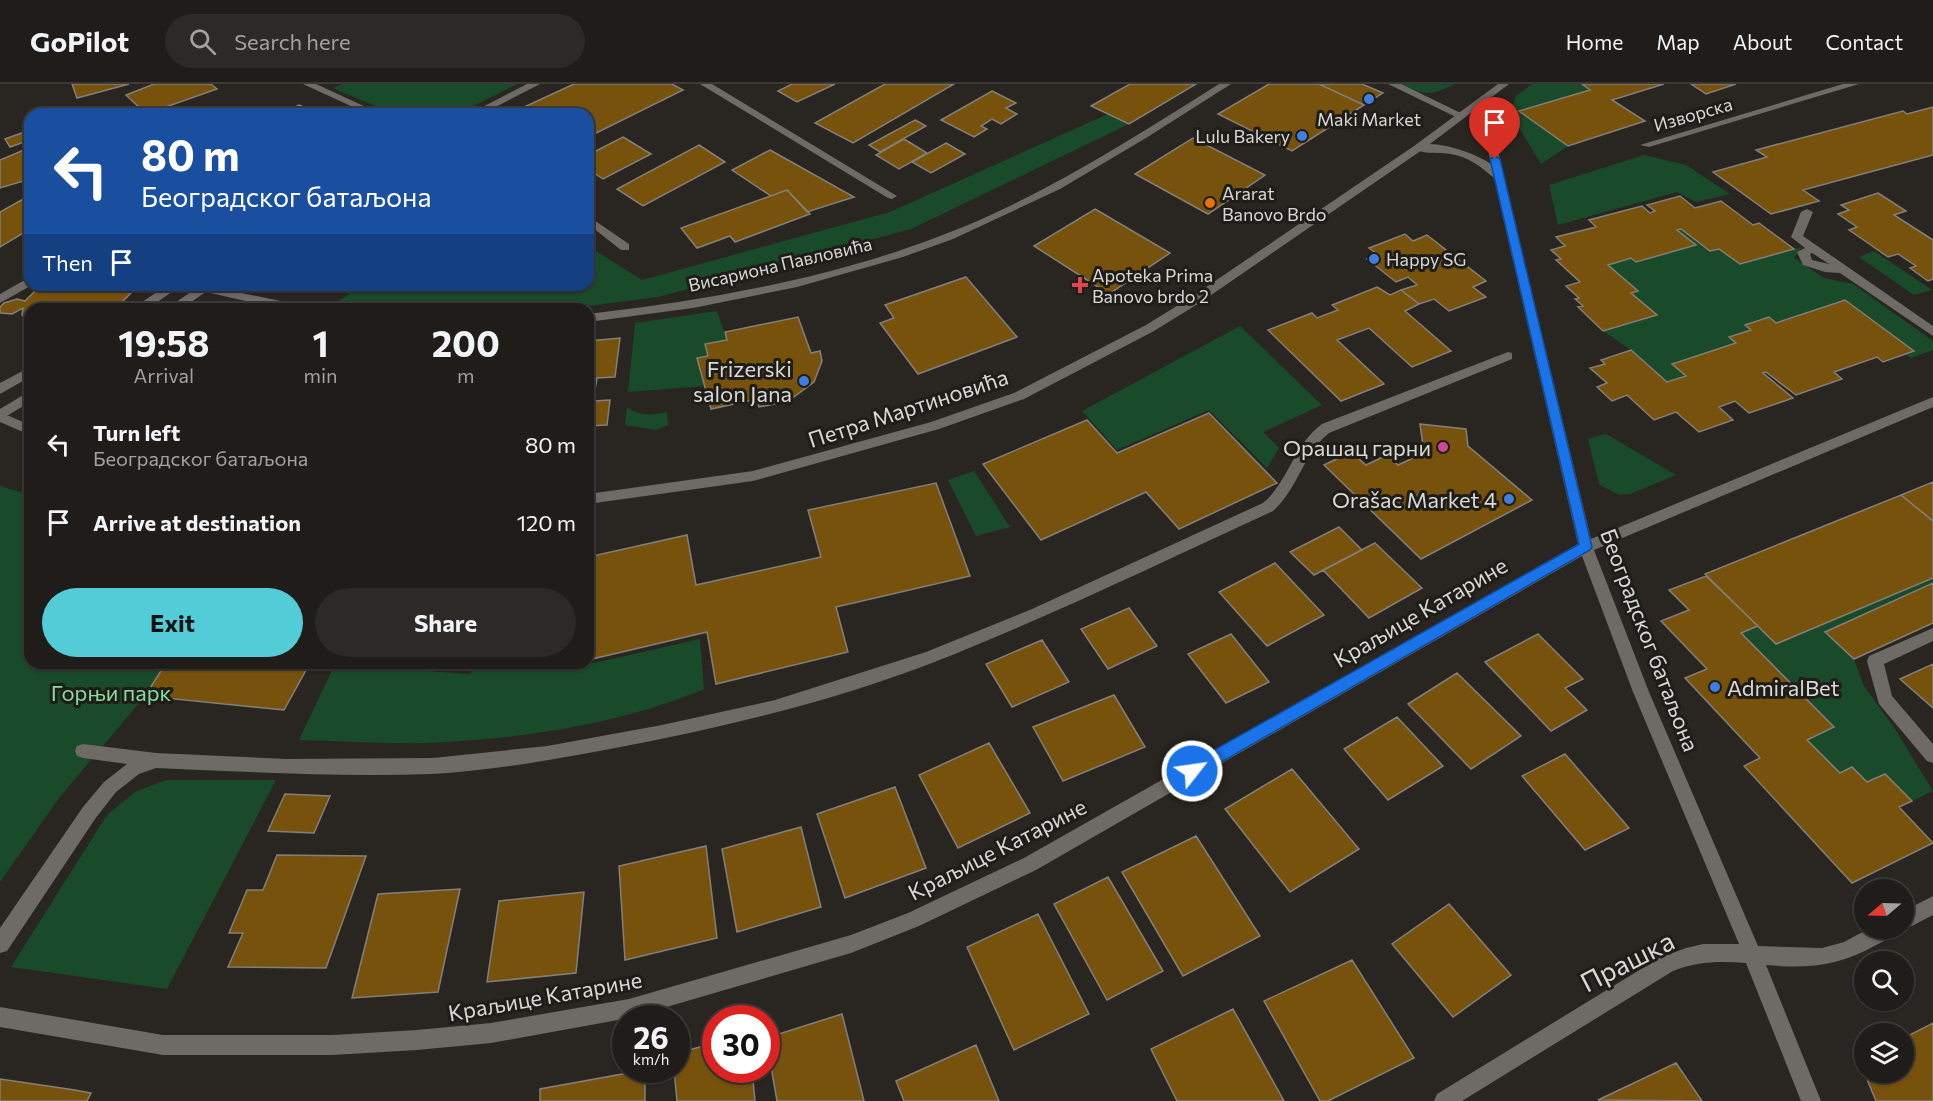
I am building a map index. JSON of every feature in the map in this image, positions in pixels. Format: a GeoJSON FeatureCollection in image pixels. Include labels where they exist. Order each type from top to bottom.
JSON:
{"type":"FeatureCollection","features":[{"type":"Feature","properties":{"kind":"street"},"geometry":{"type":"LineString","coordinates":[[308,84],[362,108]]}},
{"type":"Feature","properties":{"kind":"street"},"geometry":{"type":"LineString","coordinates":[[486,108],[536,84]]}},
{"type":"Feature","properties":{"kind":"street"},"geometry":{"type":"LineString","coordinates":[[705,84],[892,196]]}},
{"type":"Feature","properties":{"kind":"street","name":"Висариона Павловића"},"geometry":{"type":"LineString","coordinates":[[594,317],[681,305],[796,283],[866,265],[953,235],[1047,191],[1226,84]]}},
{"type":"Feature","properties":{"kind":"street"},"geometry":{"type":"LineString","coordinates":[[1393,84],[1462,116]]}},
{"type":"Feature","properties":{"kind":"street"},"geometry":{"type":"LineString","coordinates":[[1481,101],[1504,84]]}},
{"type":"Feature","properties":{"kind":"street","name":"Изворска"},"geometry":{"type":"LineString","coordinates":[[1645,145],[1854,84]]}},
{"type":"Feature","properties":{"kind":"street","name":"Петра Мартиновића"},"geometry":{"type":"LineString","coordinates":[[594,498],[753,476],[934,426],[1019,396],[1150,328],[1418,148],[1481,101]]}},
{"type":"Feature","properties":{"kind":"street","name":"Београдског батаљона"},"geometry":{"type":"LineString","coordinates":[[1481,101],[1586,547],[1641,692],[1811,1101]]}},
{"type":"Feature","properties":{"kind":"street"},"geometry":{"type":"LineString","coordinates":[[1418,148],[1445,148],[1471,155],[1485,164],[1499,179]]}},
{"type":"Feature","properties":{"kind":"street"},"geometry":{"type":"LineString","coordinates":[[1807,212],[1797,237],[1933,332]]}},
{"type":"Feature","properties":{"kind":"street"},"geometry":{"type":"LineString","coordinates":[[594,224],[625,247]]}},
{"type":"Feature","properties":{"kind":"street"},"geometry":{"type":"LineString","coordinates":[[0,299],[24,285]]}},
{"type":"Feature","properties":{"kind":"street"},"geometry":{"type":"LineString","coordinates":[[148,303],[166,291]]}},
{"type":"Feature","properties":{"kind":"street"},"geometry":{"type":"LineString","coordinates":[[181,303],[200,291]]}},
{"type":"Feature","properties":{"kind":"street"},"geometry":{"type":"LineString","coordinates":[[228,291],[276,303]]}},
{"type":"Feature","properties":{"kind":"street"},"geometry":{"type":"LineString","coordinates":[[83,750],[156,760],[286,766],[433,766],[547,753],[663,732],[775,707],[930,657],[1037,613],[1268,507],[1280,499],[1306,449],[1322,431],[1343,420],[1508,356]]}},
{"type":"Feature","properties":{"kind":"street"},"geometry":{"type":"LineString","coordinates":[[0,389],[24,375]]}},
{"type":"Feature","properties":{"kind":"street"},"geometry":{"type":"LineString","coordinates":[[0,416],[24,400]]}},
{"type":"Feature","properties":{"kind":"street","name":"Краљице Катарине"},"geometry":{"type":"LineString","coordinates":[[0,1017],[163,1045],[333,1045],[417,1040],[514,1029],[629,1009],[851,944],[913,920],[1030,864],[1586,547],[1933,402]]}},
{"type":"Feature","properties":{"kind":"street"},"geometry":{"type":"LineString","coordinates":[[0,416],[24,426]]}},
{"type":"Feature","properties":{"kind":"street"},"geometry":{"type":"LineString","coordinates":[[1933,634],[1875,661],[1885,699],[1933,756]]}},
{"type":"Feature","properties":{"kind":"street"},"geometry":{"type":"LineString","coordinates":[[0,944],[89,813],[110,787],[133,769],[156,760]]}},
{"type":"Feature","properties":{"kind":"street"},"geometry":{"type":"LineString","coordinates":[[1914,915],[1933,905]]}},
{"type":"Feature","properties":{"kind":"street","name":"Прашка"},"geometry":{"type":"LineString","coordinates":[[1444,1101],[1664,966],[1686,957],[1713,953],[1792,959],[1822,957],[1851,948],[1868,939]]}},
{"type":"Feature","properties":{"kind":"green space"},"geometry":{"type":"Polygon","coordinates":[[[342,84],[517,84],[470,108],[380,108],[333,88],[342,84]]]}},
{"type":"Feature","properties":{"kind":"green space"},"geometry":{"type":"Polygon","coordinates":[[[1400,84],[1454,84],[1433,93],[1427,93],[1400,84]]]}},
{"type":"Feature","properties":{"kind":"green space"},"geometry":{"type":"Polygon","coordinates":[[[1532,84],[1582,84],[1590,90],[1520,111],[1568,146],[1541,164],[1510,113],[1516,96],[1532,84]]]}},
{"type":"Feature","properties":{"kind":"green space"},"geometry":{"type":"Polygon","coordinates":[[[1108,114],[1129,124],[911,229],[658,297],[594,305],[594,303],[336,303],[353,291],[594,291],[594,250],[642,280],[890,212],[1108,114]]]}},
{"type":"Feature","properties":{"kind":"green space"},"geometry":{"type":"Polygon","coordinates":[[[1644,155],[1686,165],[1730,194],[1696,202],[1677,192],[1558,225],[1549,185],[1644,155]]]}},
{"type":"Feature","properties":{"kind":"green space"},"geometry":{"type":"Polygon","coordinates":[[[1681,229],[1710,251],[1719,249],[1740,264],[1802,247],[1794,258],[1824,278],[1853,284],[1933,341],[1933,350],[1911,358],[1905,354],[1914,350],[1845,300],[1776,323],[1769,317],[1745,325],[1751,330],[1729,337],[1736,343],[1673,363],[1686,376],[1667,382],[1631,350],[1603,331],[1657,315],[1631,293],[1638,290],[1608,265],[1631,258],[1637,262],[1696,245],[1677,230],[1681,229]]]}},
{"type":"Feature","properties":{"kind":"green space"},"geometry":{"type":"Polygon","coordinates":[[[1874,251],[1932,290],[1914,295],[1859,257],[1874,251]]]}},
{"type":"Feature","properties":{"kind":"green space"},"geometry":{"type":"Polygon","coordinates":[[[717,311],[727,340],[706,344],[708,356],[698,358],[705,386],[628,392],[635,323],[717,311]]]}},
{"type":"Feature","properties":{"kind":"green space"},"geometry":{"type":"Polygon","coordinates":[[[1240,326],[1322,405],[1263,432],[1279,448],[1267,468],[1209,410],[1117,450],[1082,411],[1240,326]]]}},
{"type":"Feature","properties":{"kind":"green space"},"geometry":{"type":"Polygon","coordinates":[[[627,407],[646,414],[667,412],[668,425],[656,430],[625,425],[627,407]]]}},
{"type":"Feature","properties":{"kind":"green space"},"geometry":{"type":"Polygon","coordinates":[[[1606,434],[1676,475],[1630,494],[1619,495],[1599,484],[1588,439],[1606,434]]]}},
{"type":"Feature","properties":{"kind":"green space"},"geometry":{"type":"Polygon","coordinates":[[[974,471],[1010,527],[976,536],[948,480],[974,471]]]}},
{"type":"Feature","properties":{"kind":"green space","name":"Горњи парк"},"geometry":{"type":"Polygon","coordinates":[[[0,486],[24,493],[24,669],[162,669],[145,696],[59,798],[0,882],[0,486]]]}},
{"type":"Feature","properties":{"kind":"green space"},"geometry":{"type":"Polygon","coordinates":[[[1933,578],[1933,623],[1854,659],[1864,686],[1895,729],[1933,791],[1912,801],[1885,774],[1867,782],[1853,767],[1840,773],[1807,740],[1834,727],[1741,633],[1758,626],[1776,644],[1933,578]]]}},
{"type":"Feature","properties":{"kind":"green space"},"geometry":{"type":"Polygon","coordinates":[[[700,639],[704,689],[638,712],[533,734],[427,743],[299,740],[333,669],[402,669],[470,674],[473,669],[594,669],[594,663],[700,639]]]}},
{"type":"Feature","properties":{"kind":"green space"},"geometry":{"type":"Polygon","coordinates":[[[166,780],[276,780],[167,989],[11,967],[107,815],[135,792],[166,780]]]}},
{"type":"Feature","properties":{"kind":"building"},"geometry":{"type":"Polygon","coordinates":[[[72,84],[129,84],[77,98],[72,84]]]}},
{"type":"Feature","properties":{"kind":"building"},"geometry":{"type":"Polygon","coordinates":[[[154,84],[211,84],[217,89],[163,108],[140,108],[126,95],[154,84]]]}},
{"type":"Feature","properties":{"kind":"building"},"geometry":{"type":"Polygon","coordinates":[[[574,84],[672,84],[683,90],[594,134],[594,108],[522,108],[574,84]]]}},
{"type":"Feature","properties":{"kind":"building"},"geometry":{"type":"Polygon","coordinates":[[[792,84],[835,84],[797,102],[778,91],[792,84]]]}},
{"type":"Feature","properties":{"kind":"building"},"geometry":{"type":"Polygon","coordinates":[[[885,84],[954,84],[853,143],[815,123],[885,84]]]}},
{"type":"Feature","properties":{"kind":"building"},"geometry":{"type":"Polygon","coordinates":[[[1130,84],[1196,84],[1129,124],[1091,106],[1130,84]]]}},
{"type":"Feature","properties":{"kind":"building"},"geometry":{"type":"Polygon","coordinates":[[[1269,84],[1319,84],[1364,105],[1292,151],[1218,114],[1269,84]]]}},
{"type":"Feature","properties":{"kind":"building"},"geometry":{"type":"Polygon","coordinates":[[[1319,84],[1362,84],[1383,93],[1364,105],[1319,84]]]}},
{"type":"Feature","properties":{"kind":"building"},"geometry":{"type":"Polygon","coordinates":[[[1582,84],[1664,84],[1612,100],[1645,121],[1568,146],[1519,111],[1590,90],[1582,84]]]}},
{"type":"Feature","properties":{"kind":"building"},"geometry":{"type":"Polygon","coordinates":[[[1691,84],[1736,84],[1706,94],[1691,84]]]}},
{"type":"Feature","properties":{"kind":"building"},"geometry":{"type":"Polygon","coordinates":[[[992,91],[1016,103],[1006,108],[1017,114],[1001,124],[992,119],[981,126],[987,129],[974,137],[941,120],[992,91]]]}},
{"type":"Feature","properties":{"kind":"building"},"geometry":{"type":"Polygon","coordinates":[[[1933,107],[1933,155],[1803,190],[1819,201],[1771,214],[1713,172],[1767,157],[1756,150],[1903,111],[1907,114],[1933,107]]]}},
{"type":"Feature","properties":{"kind":"building"},"geometry":{"type":"Polygon","coordinates":[[[915,120],[926,126],[880,152],[869,145],[915,120]]]}},
{"type":"Feature","properties":{"kind":"building"},"geometry":{"type":"Polygon","coordinates":[[[24,132],[24,142],[10,147],[5,139],[24,132]]]}},
{"type":"Feature","properties":{"kind":"building"},"geometry":{"type":"Polygon","coordinates":[[[623,137],[651,154],[603,179],[594,173],[594,152],[623,137]]]}},
{"type":"Feature","properties":{"kind":"building"},"geometry":{"type":"Polygon","coordinates":[[[1193,138],[1265,175],[1208,214],[1135,174],[1193,138]]]}},
{"type":"Feature","properties":{"kind":"building"},"geometry":{"type":"Polygon","coordinates":[[[904,139],[927,153],[899,169],[876,155],[904,139]]]}},
{"type":"Feature","properties":{"kind":"building"},"geometry":{"type":"Polygon","coordinates":[[[946,143],[965,154],[931,173],[912,162],[946,143]]]}},
{"type":"Feature","properties":{"kind":"building"},"geometry":{"type":"Polygon","coordinates":[[[699,145],[725,162],[643,206],[617,189],[699,145]]]}},
{"type":"Feature","properties":{"kind":"building"},"geometry":{"type":"Polygon","coordinates":[[[24,150],[24,181],[0,188],[0,160],[24,150]]]}},
{"type":"Feature","properties":{"kind":"building"},"geometry":{"type":"Polygon","coordinates":[[[770,150],[854,197],[807,212],[787,190],[771,196],[732,170],[770,150]]]}},
{"type":"Feature","properties":{"kind":"building"},"geometry":{"type":"Polygon","coordinates":[[[787,190],[810,214],[735,242],[730,236],[697,248],[681,228],[787,190]]]}},
{"type":"Feature","properties":{"kind":"building"},"geometry":{"type":"Polygon","coordinates":[[[1878,193],[1906,211],[1894,215],[1933,240],[1933,279],[1928,281],[1910,268],[1916,266],[1898,254],[1888,257],[1849,230],[1857,227],[1838,214],[1849,210],[1841,205],[1878,193]]]}},
{"type":"Feature","properties":{"kind":"building"},"geometry":{"type":"Polygon","coordinates":[[[1680,196],[1695,208],[1721,201],[1753,225],[1759,223],[1794,249],[1740,264],[1719,249],[1710,251],[1681,229],[1677,230],[1696,245],[1636,262],[1631,258],[1608,265],[1638,291],[1631,293],[1657,315],[1603,331],[1578,307],[1583,306],[1575,299],[1579,298],[1566,286],[1580,282],[1556,260],[1561,259],[1551,250],[1565,246],[1556,237],[1596,227],[1589,220],[1642,206],[1650,213],[1655,211],[1647,205],[1680,196]]]}},
{"type":"Feature","properties":{"kind":"building"},"geometry":{"type":"Polygon","coordinates":[[[24,199],[24,233],[0,247],[0,212],[24,199]]]}},
{"type":"Feature","properties":{"kind":"building"},"geometry":{"type":"Polygon","coordinates":[[[1095,209],[1170,253],[1109,294],[1034,246],[1095,209]]]}},
{"type":"Feature","properties":{"kind":"building"},"geometry":{"type":"Polygon","coordinates":[[[1405,234],[1413,241],[1427,235],[1486,281],[1473,287],[1486,297],[1449,311],[1434,299],[1419,304],[1401,290],[1417,285],[1408,277],[1396,282],[1367,259],[1378,255],[1369,248],[1405,234]]]}},
{"type":"Feature","properties":{"kind":"building"},"geometry":{"type":"Polygon","coordinates":[[[966,277],[1017,337],[918,374],[880,323],[894,318],[885,305],[966,277]]]}},
{"type":"Feature","properties":{"kind":"building"},"geometry":{"type":"Polygon","coordinates":[[[1377,287],[1390,295],[1401,290],[1419,304],[1405,311],[1451,351],[1412,367],[1369,328],[1337,340],[1384,384],[1341,401],[1268,330],[1312,313],[1317,318],[1338,310],[1332,305],[1377,287]]]}},
{"type":"Feature","properties":{"kind":"building"},"geometry":{"type":"Polygon","coordinates":[[[35,291],[133,291],[121,303],[24,303],[24,317],[23,308],[12,314],[0,313],[0,307],[4,303],[17,299],[25,301],[35,291]]]}},
{"type":"Feature","properties":{"kind":"building"},"geometry":{"type":"Polygon","coordinates":[[[1845,300],[1914,351],[1883,362],[1877,357],[1834,372],[1842,379],[1796,395],[1766,372],[1763,373],[1793,398],[1749,413],[1735,401],[1719,407],[1733,420],[1699,432],[1676,412],[1654,420],[1627,395],[1612,401],[1597,387],[1607,383],[1590,368],[1605,364],[1601,360],[1631,350],[1667,382],[1686,376],[1672,364],[1736,343],[1729,337],[1751,330],[1745,325],[1769,317],[1776,323],[1845,300]]]}},
{"type":"Feature","properties":{"kind":"building"},"geometry":{"type":"Polygon","coordinates":[[[798,317],[811,353],[820,351],[822,361],[814,382],[791,399],[775,404],[759,407],[757,399],[711,409],[697,358],[708,356],[705,344],[727,340],[725,332],[798,317]]]}},
{"type":"Feature","properties":{"kind":"building"},"geometry":{"type":"Polygon","coordinates":[[[620,338],[615,377],[597,378],[594,395],[594,340],[620,338]]]}},
{"type":"Feature","properties":{"kind":"building"},"geometry":{"type":"Polygon","coordinates":[[[610,400],[607,425],[594,426],[594,401],[610,400]]]}},
{"type":"Feature","properties":{"kind":"building"},"geometry":{"type":"Polygon","coordinates":[[[1209,413],[1277,483],[1179,529],[1146,492],[1041,540],[983,464],[1087,420],[1117,453],[1209,413]]]}},
{"type":"Feature","properties":{"kind":"building"},"geometry":{"type":"Polygon","coordinates":[[[1420,424],[1466,429],[1468,446],[1532,500],[1421,559],[1324,465],[1351,452],[1366,465],[1387,455],[1398,465],[1424,453],[1420,424]]]}},
{"type":"Feature","properties":{"kind":"building"},"geometry":{"type":"Polygon","coordinates":[[[1933,482],[1933,521],[1901,495],[1933,482]]]}},
{"type":"Feature","properties":{"kind":"building"},"geometry":{"type":"Polygon","coordinates":[[[936,483],[970,576],[836,607],[848,652],[716,684],[707,632],[594,659],[594,556],[687,535],[696,585],[821,557],[808,510],[936,483]]]}},
{"type":"Feature","properties":{"kind":"building"},"geometry":{"type":"Polygon","coordinates":[[[1901,495],[1933,521],[1933,578],[1776,644],[1705,574],[1901,495]]]}},
{"type":"Feature","properties":{"kind":"building"},"geometry":{"type":"Polygon","coordinates":[[[1339,527],[1362,550],[1314,575],[1290,552],[1339,527]]]}},
{"type":"Feature","properties":{"kind":"building"},"geometry":{"type":"Polygon","coordinates":[[[1375,543],[1422,588],[1369,618],[1323,570],[1375,543]]]}},
{"type":"Feature","properties":{"kind":"building"},"geometry":{"type":"Polygon","coordinates":[[[1275,563],[1324,615],[1267,646],[1219,592],[1275,563]]]}},
{"type":"Feature","properties":{"kind":"building"},"geometry":{"type":"Polygon","coordinates":[[[1706,576],[1758,626],[1741,633],[1834,727],[1807,740],[1840,773],[1852,767],[1867,782],[1885,774],[1912,801],[1899,807],[1933,843],[1860,879],[1854,879],[1852,883],[1744,766],[1760,758],[1685,678],[1707,669],[1661,621],[1689,610],[1669,590],[1706,576]]]}},
{"type":"Feature","properties":{"kind":"building"},"geometry":{"type":"Polygon","coordinates":[[[1933,583],[1933,623],[1854,659],[1825,632],[1933,583]]]}},
{"type":"Feature","properties":{"kind":"building"},"geometry":{"type":"Polygon","coordinates":[[[1129,608],[1157,646],[1108,669],[1081,629],[1129,608]]]}},
{"type":"Feature","properties":{"kind":"building"},"geometry":{"type":"Polygon","coordinates":[[[1231,634],[1269,682],[1226,703],[1188,654],[1231,634]]]}},
{"type":"Feature","properties":{"kind":"building"},"geometry":{"type":"Polygon","coordinates":[[[1538,634],[1583,679],[1565,688],[1587,710],[1551,731],[1485,662],[1538,634]]]}},
{"type":"Feature","properties":{"kind":"building"},"geometry":{"type":"Polygon","coordinates":[[[1042,640],[1069,682],[1012,707],[986,664],[1042,640]]]}},
{"type":"Feature","properties":{"kind":"building"},"geometry":{"type":"Polygon","coordinates":[[[1933,664],[1933,708],[1900,679],[1933,664]]]}},
{"type":"Feature","properties":{"kind":"building"},"geometry":{"type":"Polygon","coordinates":[[[162,669],[307,669],[284,710],[145,696],[162,669]]]}},
{"type":"Feature","properties":{"kind":"building"},"geometry":{"type":"Polygon","coordinates":[[[1457,673],[1521,736],[1471,769],[1408,704],[1457,673]]]}},
{"type":"Feature","properties":{"kind":"building"},"geometry":{"type":"Polygon","coordinates":[[[1114,695],[1145,747],[1063,781],[1033,727],[1114,695]]]}},
{"type":"Feature","properties":{"kind":"building"},"geometry":{"type":"Polygon","coordinates":[[[1397,717],[1443,766],[1388,800],[1344,749],[1397,717]]]}},
{"type":"Feature","properties":{"kind":"building"},"geometry":{"type":"Polygon","coordinates":[[[989,743],[1030,813],[958,848],[919,775],[989,743]]]}},
{"type":"Feature","properties":{"kind":"building"},"geometry":{"type":"Polygon","coordinates":[[[1565,754],[1629,828],[1585,850],[1522,776],[1565,754]]]}},
{"type":"Feature","properties":{"kind":"building"},"geometry":{"type":"Polygon","coordinates":[[[1292,769],[1359,849],[1290,892],[1225,809],[1292,769]]]}},
{"type":"Feature","properties":{"kind":"building"},"geometry":{"type":"Polygon","coordinates":[[[895,787],[926,868],[845,898],[817,814],[895,787]]]}},
{"type":"Feature","properties":{"kind":"building"},"geometry":{"type":"Polygon","coordinates":[[[285,794],[330,796],[314,833],[268,831],[285,794]]]}},
{"type":"Feature","properties":{"kind":"building"},"geometry":{"type":"Polygon","coordinates":[[[801,827],[821,907],[737,932],[722,849],[801,827]]]}},
{"type":"Feature","properties":{"kind":"building"},"geometry":{"type":"Polygon","coordinates":[[[1196,836],[1260,936],[1183,976],[1122,872],[1196,836]]]}},
{"type":"Feature","properties":{"kind":"building"},"geometry":{"type":"Polygon","coordinates":[[[706,846],[717,938],[625,960],[619,866],[706,846]]]}},
{"type":"Feature","properties":{"kind":"building"},"geometry":{"type":"Polygon","coordinates":[[[277,855],[366,856],[326,968],[228,967],[243,933],[229,933],[247,890],[263,890],[277,855]]]}},
{"type":"Feature","properties":{"kind":"building"},"geometry":{"type":"Polygon","coordinates":[[[1108,877],[1163,971],[1107,1000],[1054,904],[1108,877]]]}},
{"type":"Feature","properties":{"kind":"building"},"geometry":{"type":"Polygon","coordinates":[[[460,889],[438,992],[352,998],[378,894],[460,889]]]}},
{"type":"Feature","properties":{"kind":"building"},"geometry":{"type":"Polygon","coordinates":[[[584,892],[576,973],[487,982],[499,901],[584,892]]]}},
{"type":"Feature","properties":{"kind":"building"},"geometry":{"type":"Polygon","coordinates":[[[1449,904],[1511,975],[1453,1017],[1392,944],[1449,904]]]}},
{"type":"Feature","properties":{"kind":"building"},"geometry":{"type":"Polygon","coordinates":[[[1038,914],[1089,1014],[1014,1050],[967,947],[1038,914]]]}},
{"type":"Feature","properties":{"kind":"building"},"geometry":{"type":"Polygon","coordinates":[[[1352,960],[1414,1058],[1328,1101],[1320,1101],[1264,1001],[1352,960]]]}},
{"type":"Feature","properties":{"kind":"building"},"geometry":{"type":"Polygon","coordinates":[[[1233,1009],[1284,1101],[1177,1101],[1151,1049],[1233,1009]]]}},
{"type":"Feature","properties":{"kind":"building"},"geometry":{"type":"Polygon","coordinates":[[[842,1014],[864,1101],[777,1101],[774,1083],[780,1083],[780,1034],[842,1014]]]}},
{"type":"Feature","properties":{"kind":"building"},"geometry":{"type":"Polygon","coordinates":[[[1933,1023],[1933,1101],[1876,1101],[1869,1083],[1914,1083],[1914,1033],[1933,1023]]]}},
{"type":"Feature","properties":{"kind":"building"},"geometry":{"type":"Polygon","coordinates":[[[976,1045],[999,1101],[904,1101],[896,1081],[976,1045]]]}},
{"type":"Feature","properties":{"kind":"building"},"geometry":{"type":"Polygon","coordinates":[[[702,1046],[702,1083],[753,1083],[755,1101],[677,1101],[675,1083],[690,1083],[690,1050],[702,1046]]]}},
{"type":"Feature","properties":{"kind":"building"},"geometry":{"type":"Polygon","coordinates":[[[1676,1063],[1702,1101],[1598,1100],[1676,1063]]]}},
{"type":"Feature","properties":{"kind":"building"},"geometry":{"type":"Polygon","coordinates":[[[612,1076],[612,1083],[645,1083],[645,1101],[540,1101],[540,1089],[612,1076]]]}},
{"type":"Feature","properties":{"kind":"building"},"geometry":{"type":"Polygon","coordinates":[[[0,1079],[91,1093],[87,1101],[0,1101],[0,1079]]]}},
{"type":"Feature","properties":{"kind":"place","name":"Maki Market"},"geometry":{"type":"Point","coordinates":[1369,99]}},
{"type":"Feature","properties":{"kind":"place","name":"Lulu Bakery"},"geometry":{"type":"Point","coordinates":[1302,136]}},
{"type":"Feature","properties":{"kind":"place","name":"Ararat Banovo Brdo"},"geometry":{"type":"Point","coordinates":[1210,203]}},
{"type":"Feature","properties":{"kind":"place","name":"Happy SG"},"geometry":{"type":"Point","coordinates":[1374,259]}},
{"type":"Feature","properties":{"kind":"place","name":"Apoteka Prima Banovo brdo 2"},"geometry":{"type":"Point","coordinates":[1080,285]}},
{"type":"Feature","properties":{"kind":"place","name":"Frizerski salon Jana"},"geometry":{"type":"Point","coordinates":[804,381]}},
{"type":"Feature","properties":{"kind":"place","name":"Орашац гарни"},"geometry":{"type":"Point","coordinates":[1443,447]}},
{"type":"Feature","properties":{"kind":"place","name":"Orašac Market 4"},"geometry":{"type":"Point","coordinates":[1509,499]}},
{"type":"Feature","properties":{"kind":"place","name":"AdmiralBet"},"geometry":{"type":"Point","coordinates":[1715,687]}},
{"type":"Feature","properties":{"kind":"route"},"geometry":{"type":"LineString","coordinates":[[1192,771],[1586,547],[1495,159]]}}]}
